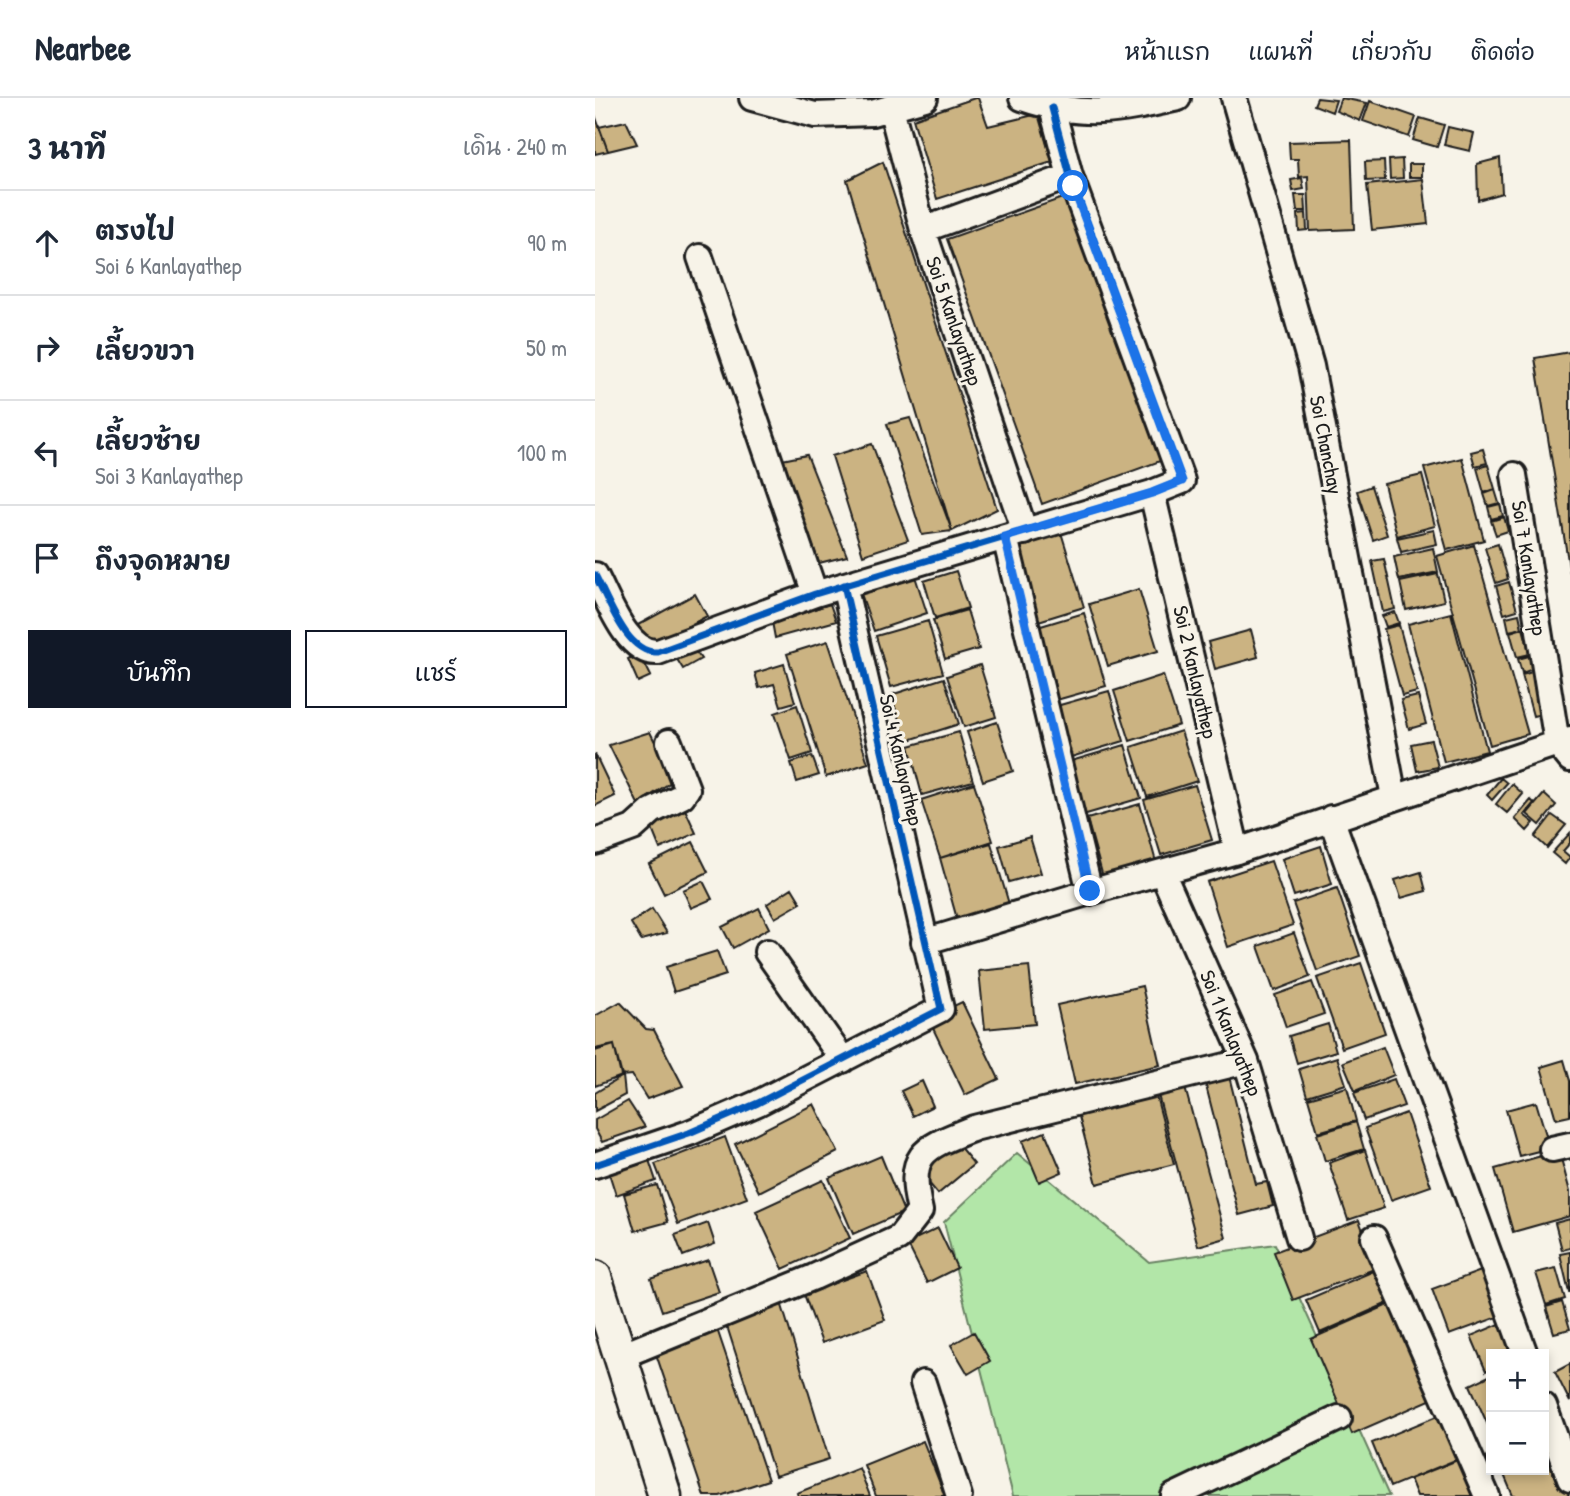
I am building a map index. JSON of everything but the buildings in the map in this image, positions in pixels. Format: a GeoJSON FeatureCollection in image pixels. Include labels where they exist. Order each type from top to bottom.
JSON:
{"type":"FeatureCollection","features":[{"type":"Feature","properties":{"kind":"street"},"geometry":{"type":"LineString","coordinates":[[752,98],[815,115],[872,113],[925,98]]}},
{"type":"Feature","properties":{"kind":"street"},"geometry":{"type":"LineString","coordinates":[[1021,98],[1052,108],[1110,113],[1178,98]]}},
{"type":"Feature","properties":{"kind":"street","name":"Soi Chanchay"},"geometry":{"type":"LineString","coordinates":[[1234,98],[1311,366],[1394,797]]}},
{"type":"Feature","properties":{"kind":"street","name":"Soi 5 Kanlayathep"},"geometry":{"type":"LineString","coordinates":[[891,108],[923,230],[1015,534],[1090,891]]}},
{"type":"Feature","properties":{"kind":"street"},"geometry":{"type":"LineString","coordinates":[[595,575],[633,645],[649,653],[815,594],[1152,493],[1182,481],[1070,176],[1052,108]]}},
{"type":"Feature","properties":{"kind":"street"},"geometry":{"type":"LineString","coordinates":[[923,230],[1070,176]]}},
{"type":"Feature","properties":{"kind":"street"},"geometry":{"type":"LineString","coordinates":[[700,257],[815,594]]}},
{"type":"Feature","properties":{"kind":"street","name":"Soi 7 Kanlayathep"},"geometry":{"type":"LineString","coordinates":[[1514,475],[1566,747]]}},
{"type":"Feature","properties":{"kind":"street","name":"Soi 2 Kanlayathep"},"geometry":{"type":"LineString","coordinates":[[1152,493],[1237,851]]}},
{"type":"Feature","properties":{"kind":"street","name":"Soi 4 Kanlayathep"},"geometry":{"type":"LineString","coordinates":[[843,585],[941,1009],[843,1060]]}},
{"type":"Feature","properties":{"kind":"street"},"geometry":{"type":"LineString","coordinates":[[595,842],[633,828],[652,811],[682,796],[687,789],[685,778],[669,742]]}},
{"type":"Feature","properties":{"kind":"street"},"geometry":{"type":"LineString","coordinates":[[924,943],[1090,891],[1237,851],[1394,797],[1566,747]]}},
{"type":"Feature","properties":{"kind":"street"},"geometry":{"type":"LineString","coordinates":[[1331,818],[1523,1349]]}},
{"type":"Feature","properties":{"kind":"street","name":"Soi 1 Kanlayathep"},"geometry":{"type":"LineString","coordinates":[[1162,872],[1246,1061],[1299,1238]]}},
{"type":"Feature","properties":{"kind":"street"},"geometry":{"type":"LineString","coordinates":[[595,1166],[689,1133],[758,1104],[843,1060],[767,951]]}},
{"type":"Feature","properties":{"kind":"street"},"geometry":{"type":"LineString","coordinates":[[621,1356],[814,1277],[899,1238],[920,1211],[914,1178],[916,1162],[927,1150],[945,1139],[974,1128],[1246,1061]]}},
{"type":"Feature","properties":{"kind":"street"},"geometry":{"type":"LineString","coordinates":[[1374,1238],[1487,1496]]}},
{"type":"Feature","properties":{"kind":"street"},"geometry":{"type":"LineString","coordinates":[[595,1277],[665,1496]]}},
{"type":"Feature","properties":{"kind":"street"},"geometry":{"type":"LineString","coordinates":[[923,1383],[959,1496]]}},
{"type":"Feature","properties":{"kind":"street"},"geometry":{"type":"LineString","coordinates":[[1546,1412],[1570,1479]]}},
{"type":"Feature","properties":{"kind":"street"},"geometry":{"type":"LineString","coordinates":[[1174,1496],[1339,1419]]}},
{"type":"Feature","properties":{"kind":"green space"},"geometry":{"type":"Polygon","coordinates":[[[1017,1153],[1149,1262],[1275,1244],[1389,1496],[1013,1496],[944,1222],[1017,1153]]]}},
{"type":"Feature","properties":{"kind":"cycle path"},"geometry":{"type":"LineString","coordinates":[[595,575],[612,611],[628,635],[647,651],[658,652],[815,594],[1152,493],[1182,481],[1070,176],[1052,108]]}},
{"type":"Feature","properties":{"kind":"cycle path"},"geometry":{"type":"LineString","coordinates":[[595,1165],[689,1133],[758,1103],[941,1009],[844,585]]}},
{"type":"Feature","properties":{"kind":"route"},"geometry":{"type":"LineString","coordinates":[[1073,186],[1182,481],[1152,493],[1005,537],[1090,891]]}}]}
